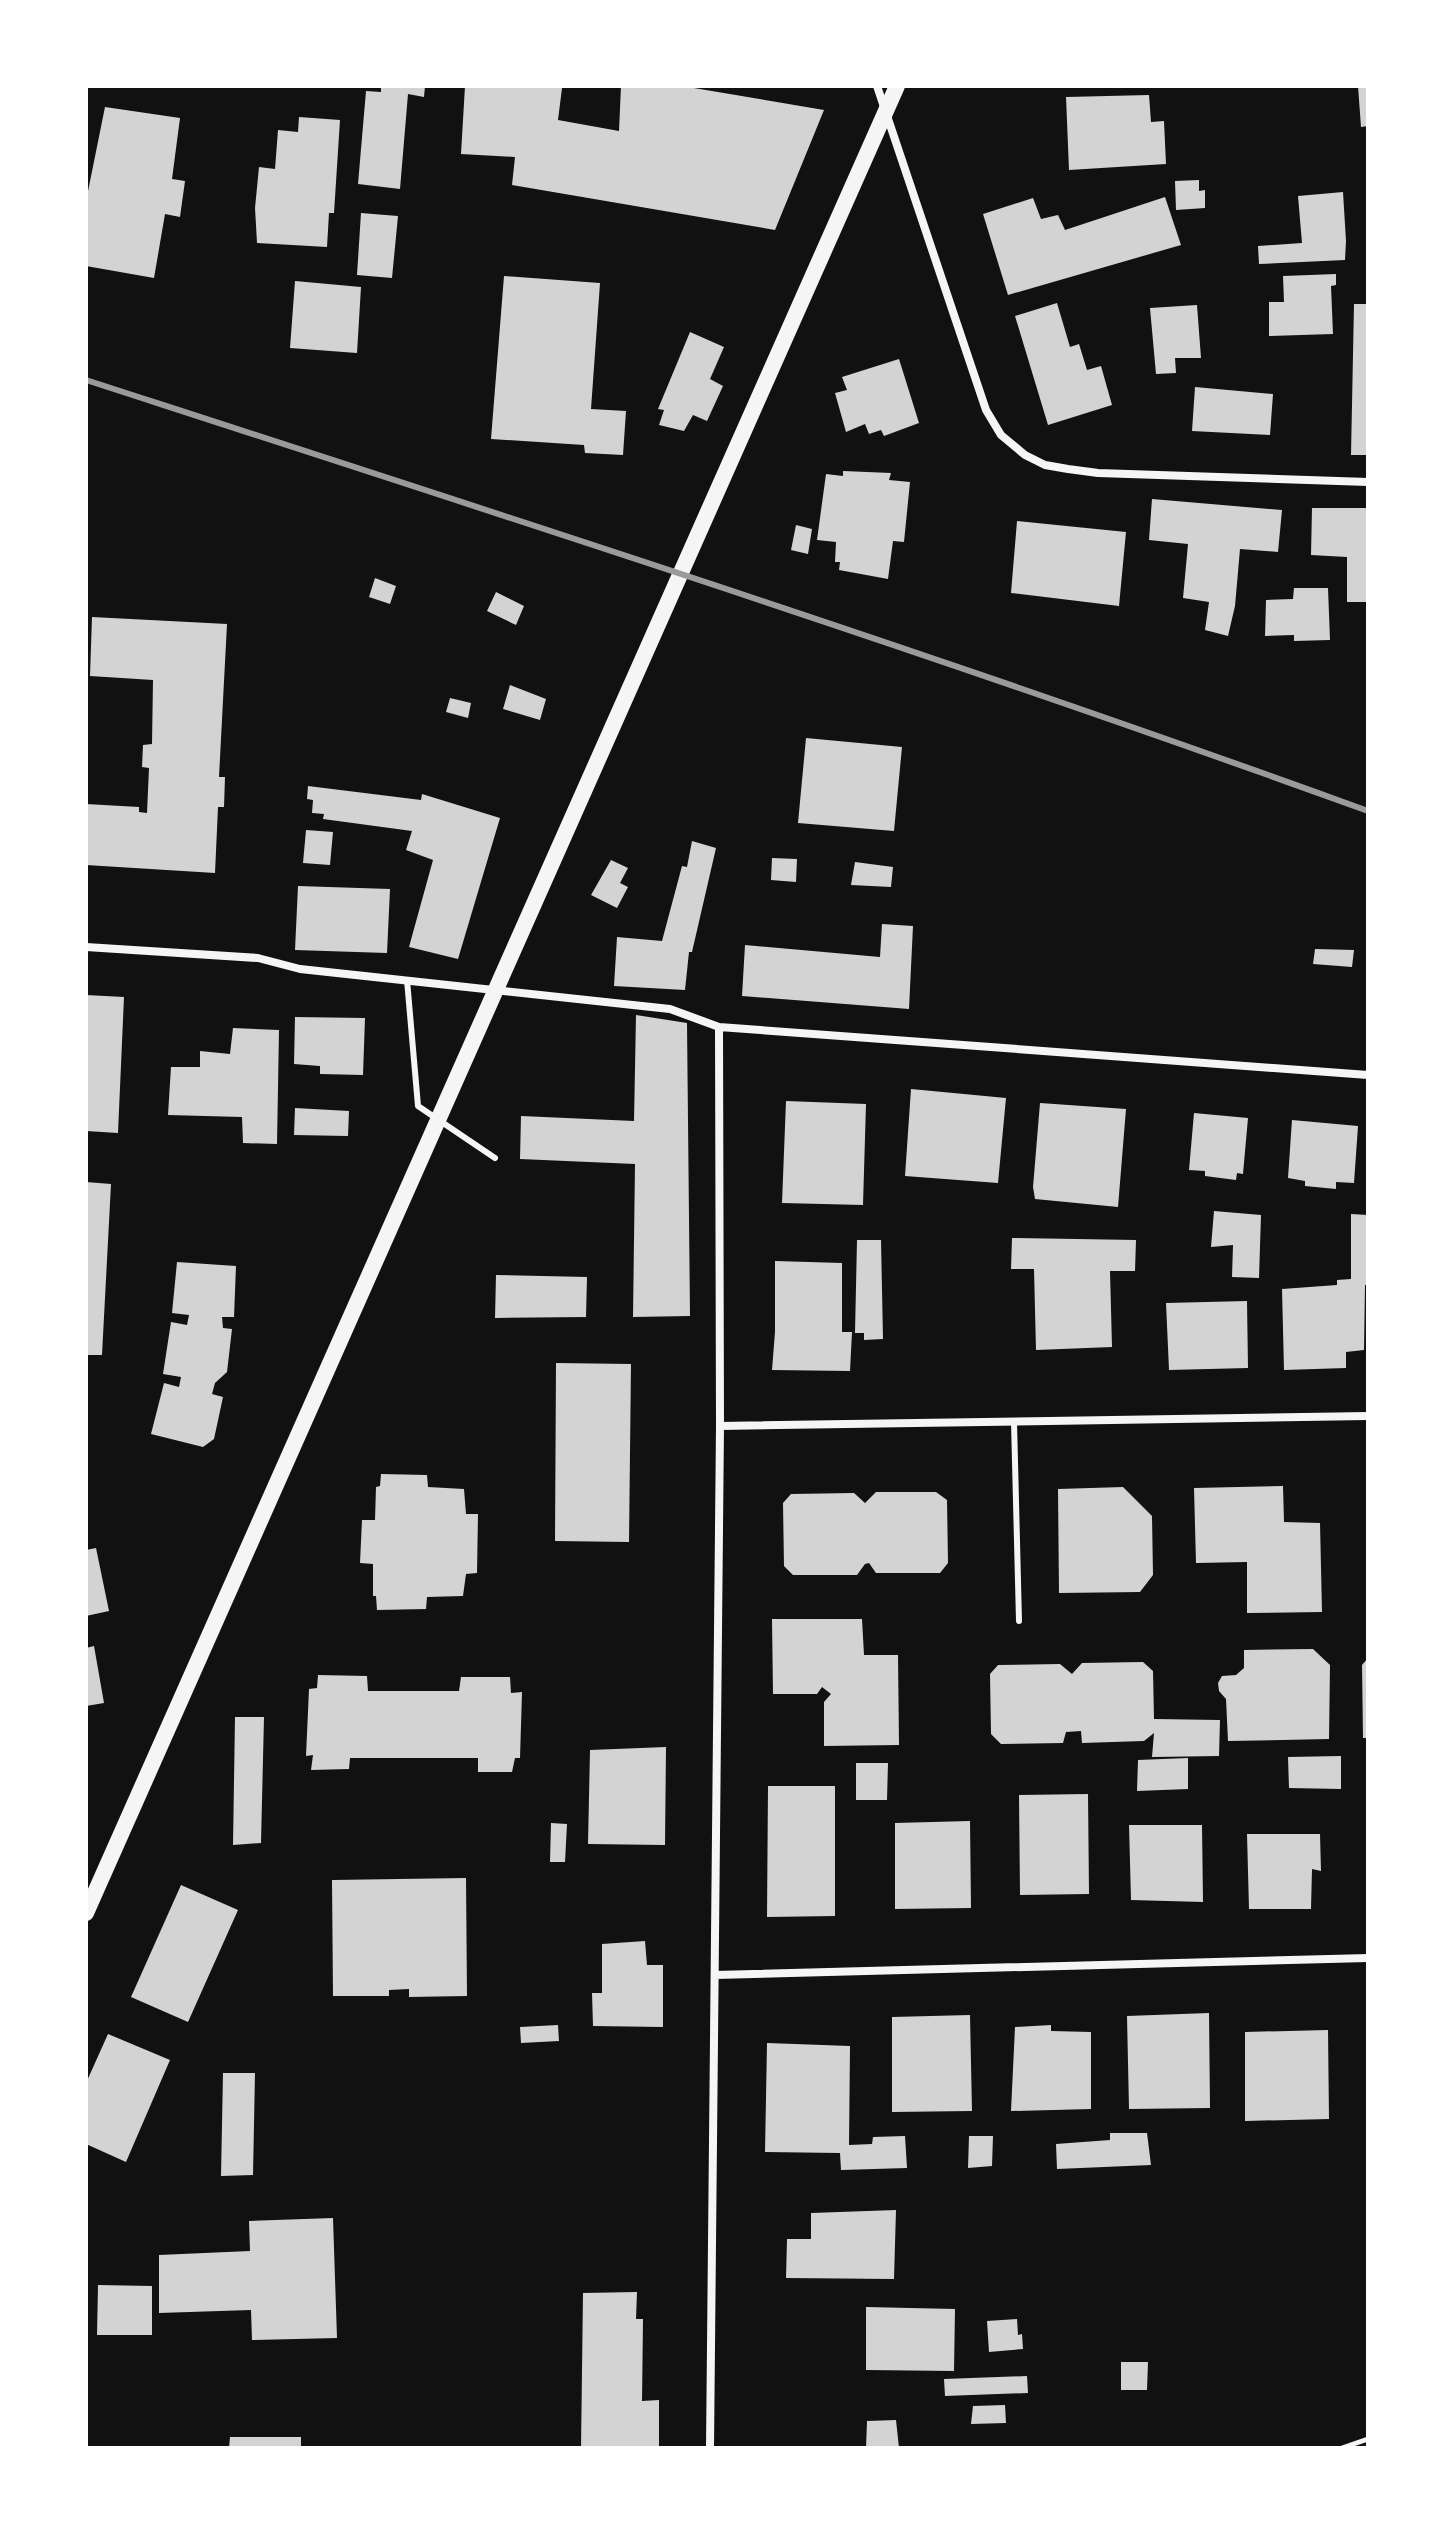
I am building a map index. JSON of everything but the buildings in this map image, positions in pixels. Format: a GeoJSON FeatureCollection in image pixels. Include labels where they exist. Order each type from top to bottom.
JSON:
{"type":"FeatureCollection","features":[{"type":"Feature","properties":{"kind":"main road"},"geometry":{"type":"LineString","coordinates":[[86,1913],[897,86]]}},
{"type":"Feature","properties":{"kind":"street"},"geometry":{"type":"LineString","coordinates":[[877,86],[986,410],[1001,435],[1025,455],[1045,465],[1098,473],[1368,482]]}},
{"type":"Feature","properties":{"kind":"street"},"geometry":{"type":"LineString","coordinates":[[86,947],[258,958],[300,969],[670,1009],[719,1027],[1368,1075]]}},
{"type":"Feature","properties":{"kind":"street"},"geometry":{"type":"LineString","coordinates":[[710,2448],[720,1426],[719,1027]]}},
{"type":"Feature","properties":{"kind":"street"},"geometry":{"type":"LineString","coordinates":[[720,1426],[1368,1416]]}},
{"type":"Feature","properties":{"kind":"street"},"geometry":{"type":"LineString","coordinates":[[715,1975],[1368,1958]]}},
{"type":"Feature","properties":{"kind":"lane"},"geometry":{"type":"LineString","coordinates":[[407,980],[418,1106],[495,1158]]}},
{"type":"Feature","properties":{"kind":"lane"},"geometry":{"type":"LineString","coordinates":[[1014,1422],[1019,1621]]}},
{"type":"Feature","properties":{"kind":"path"},"geometry":{"type":"LineString","coordinates":[[1342,2448],[1368,2439]]}},
{"type":"Feature","properties":{"kind":"railway"},"geometry":{"type":"LineString","coordinates":[[86,380],[889,644],[1368,811]]}}]}
